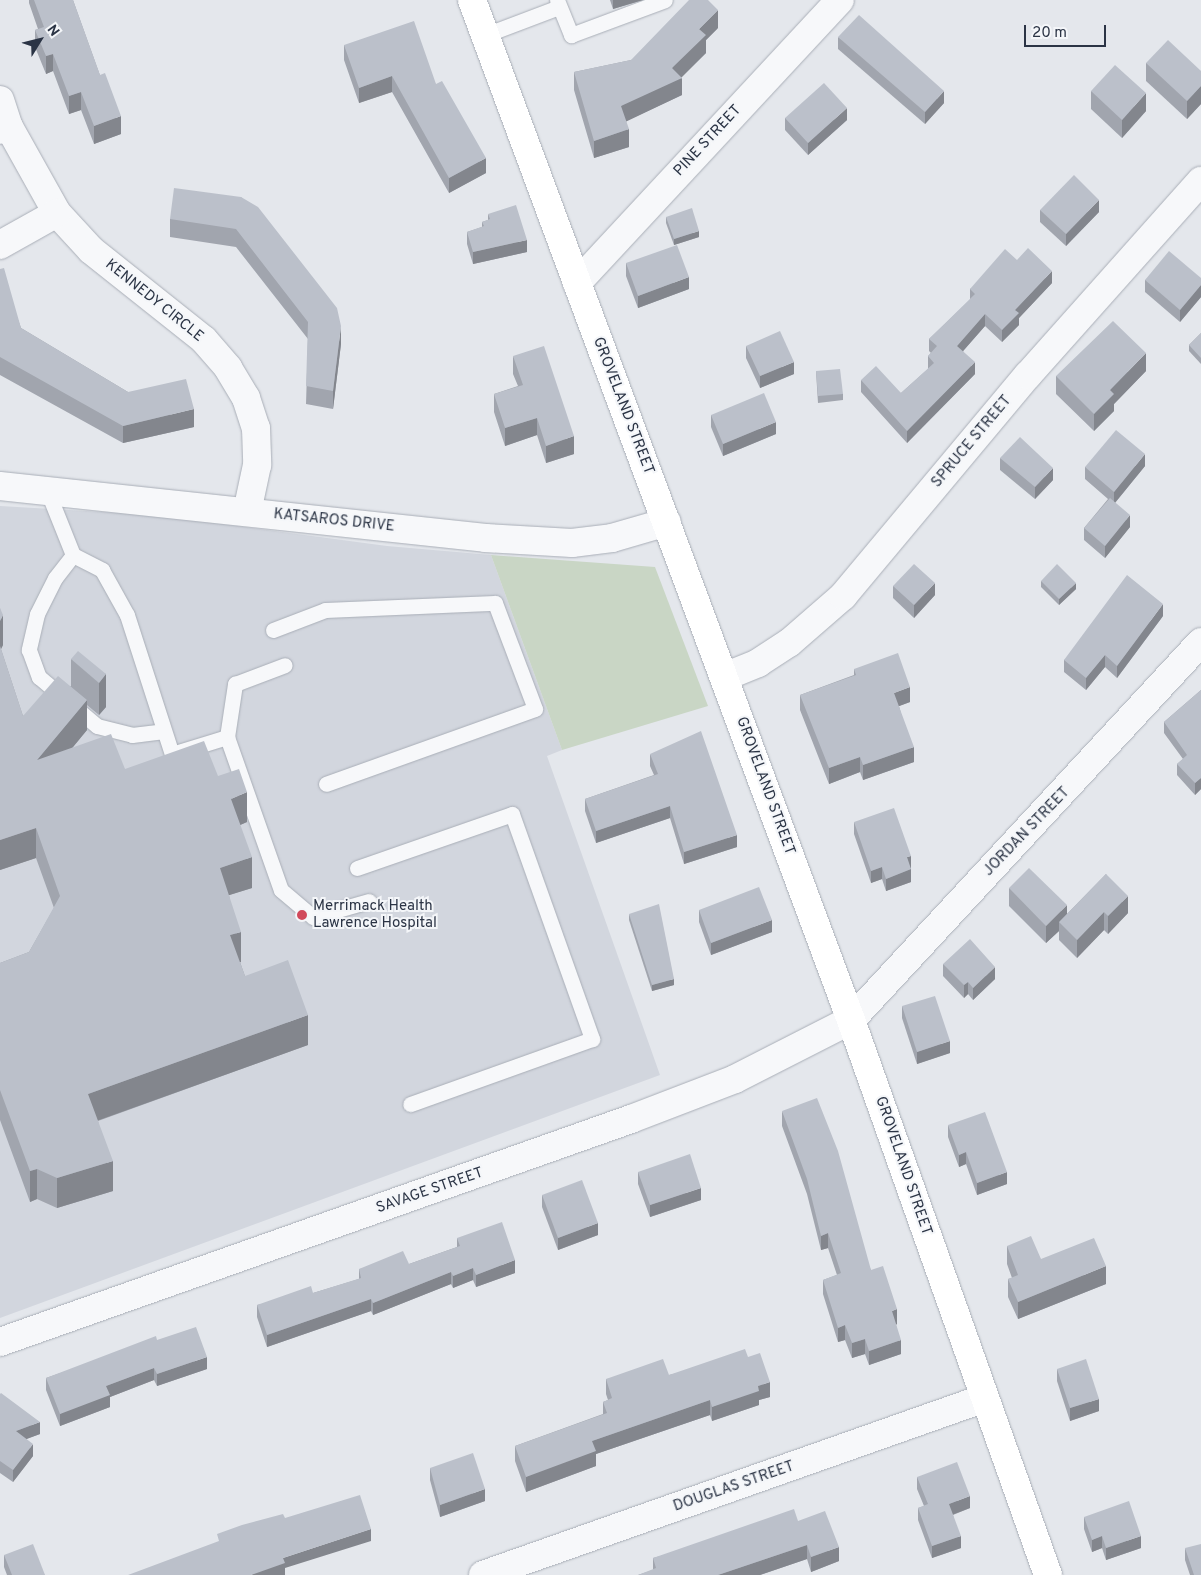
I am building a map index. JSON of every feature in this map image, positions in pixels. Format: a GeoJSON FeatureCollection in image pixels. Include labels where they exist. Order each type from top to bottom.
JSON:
{"type":"FeatureCollection","features":[{"type":"Feature","properties":{"kind":"main road","name":"GROVELAND STREET"},"geometry":{"type":"LineString","coordinates":[[472,0],[851,1020],[1048,1575]]}},
{"type":"Feature","properties":{"kind":"street","name":"PINE STREET"},"geometry":{"type":"LineString","coordinates":[[577,283],[840,0]]}},
{"type":"Feature","properties":{"kind":"street","name":"KENNEDY CIRCLE"},"geometry":{"type":"LineString","coordinates":[[0,100],[5,128],[57,213],[91,250],[204,340],[228,368],[246,398],[256,428],[257,465],[247,512]]}},
{"type":"Feature","properties":{"kind":"street","name":"SPRUCE STREET"},"geometry":{"type":"LineString","coordinates":[[724,677],[758,663],[789,643],[843,596],[1028,375],[1201,182]]}},
{"type":"Feature","properties":{"kind":"street"},"geometry":{"type":"LineString","coordinates":[[0,245],[57,213]]}},
{"type":"Feature","properties":{"kind":"street","name":"KATSAROS DRIVE"},"geometry":{"type":"LineString","coordinates":[[0,486],[485,538],[572,542],[612,538],[667,522]]}},
{"type":"Feature","properties":{"kind":"street","name":"JORDAN STREET"},"geometry":{"type":"LineString","coordinates":[[851,1020],[1201,642]]}},
{"type":"Feature","properties":{"kind":"street","name":"SAVAGE STREET"},"geometry":{"type":"LineString","coordinates":[[0,1342],[631,1119],[735,1078],[851,1020]]}},
{"type":"Feature","properties":{"kind":"street","name":"DOUGLAS STREET"},"geometry":{"type":"LineString","coordinates":[[482,1575],[985,1398]]}},
{"type":"Feature","properties":{"kind":"lane"},"geometry":{"type":"LineString","coordinates":[[485,35],[558,3],[571,35],[665,0]]}},
{"type":"Feature","properties":{"kind":"lane"},"geometry":{"type":"LineString","coordinates":[[47,490],[73,555],[102,570],[126,615],[172,754],[227,737]]}},
{"type":"Feature","properties":{"kind":"lane"},"geometry":{"type":"LineString","coordinates":[[73,555],[55,578],[37,614],[29,650],[39,677],[96,726],[132,735],[164,731]]}},
{"type":"Feature","properties":{"kind":"lane"},"geometry":{"type":"LineString","coordinates":[[273,630],[324,610],[495,603],[535,709],[326,784]]}},
{"type":"Feature","properties":{"kind":"lane"},"geometry":{"type":"LineString","coordinates":[[284,665],[235,684],[227,737],[281,890],[313,917],[369,901]]}},
{"type":"Feature","properties":{"kind":"lane"},"geometry":{"type":"LineString","coordinates":[[357,868],[512,814],[592,1039],[410,1104]]}},
{"type":"Feature","properties":{"kind":"shaded area","name":"Merrimack Health Lawrence Hospital"},"geometry":{"type":"Polygon","coordinates":[[[0,506],[155,515],[387,546],[491,555],[562,750],[547,756],[660,1075],[0,1318],[0,506]]]}},
{"type":"Feature","properties":{"kind":"green space"},"geometry":{"type":"Polygon","coordinates":[[[491,555],[655,567],[708,706],[562,750],[491,555]]]}},
{"type":"Feature","properties":{"kind":"building"},"geometry":{"type":"Polygon","coordinates":[[[34,0],[73,0],[100,75],[105,73],[121,116],[94,126],[81,92],[69,96],[53,54],[46,56],[35,30],[44,27],[34,0]]]}},
{"type":"Feature","properties":{"kind":"building"},"geometry":{"type":"Polygon","coordinates":[[[689,0],[708,0],[718,10],[699,29],[706,35],[672,68],[682,78],[621,106],[629,129],[594,141],[574,72],[631,60],[689,0]]]}},
{"type":"Feature","properties":{"kind":"building"},"geometry":{"type":"Polygon","coordinates":[[[859,15],[944,91],[925,112],[838,37],[859,15]]]}},
{"type":"Feature","properties":{"kind":"building"},"geometry":{"type":"Polygon","coordinates":[[[414,21],[436,84],[442,81],[486,158],[449,178],[392,76],[359,88],[344,45],[414,21]]]}},
{"type":"Feature","properties":{"kind":"building"},"geometry":{"type":"Polygon","coordinates":[[[1168,40],[1201,71],[1201,86],[1187,101],[1146,63],[1168,40]]]}},
{"type":"Feature","properties":{"kind":"building"},"geometry":{"type":"Polygon","coordinates":[[[1115,65],[1146,93],[1122,120],[1091,91],[1115,65]]]}},
{"type":"Feature","properties":{"kind":"building"},"geometry":{"type":"Polygon","coordinates":[[[824,83],[847,108],[808,143],[785,118],[824,83]]]}},
{"type":"Feature","properties":{"kind":"building"},"geometry":{"type":"Polygon","coordinates":[[[1074,175],[1099,200],[1066,234],[1040,210],[1074,175]]]}},
{"type":"Feature","properties":{"kind":"building"},"geometry":{"type":"Polygon","coordinates":[[[174,188],[241,197],[258,207],[337,308],[341,326],[333,391],[306,386],[308,322],[236,229],[170,219],[174,188]]]}},
{"type":"Feature","properties":{"kind":"building"},"geometry":{"type":"Polygon","coordinates":[[[516,205],[527,240],[473,252],[467,232],[484,226],[482,222],[490,219],[488,214],[516,205]]]}},
{"type":"Feature","properties":{"kind":"building"},"geometry":{"type":"Polygon","coordinates":[[[692,208],[699,231],[674,239],[666,217],[692,208]]]}},
{"type":"Feature","properties":{"kind":"building"},"geometry":{"type":"Polygon","coordinates":[[[677,245],[689,277],[638,296],[626,263],[677,245]]]}},
{"type":"Feature","properties":{"kind":"building"},"geometry":{"type":"Polygon","coordinates":[[[1028,248],[1052,271],[1015,310],[1019,313],[1002,330],[985,314],[957,346],[975,362],[907,431],[861,380],[876,366],[901,393],[934,363],[928,356],[937,346],[929,339],[975,294],[970,289],[1005,249],[1017,260],[1028,248]]]}},
{"type":"Feature","properties":{"kind":"building"},"geometry":{"type":"Polygon","coordinates":[[[1169,251],[1201,278],[1201,285],[1180,310],[1145,280],[1169,251]]]}},
{"type":"Feature","properties":{"kind":"building"},"geometry":{"type":"Polygon","coordinates":[[[4,268],[21,328],[128,392],[186,379],[194,409],[123,426],[0,357],[0,269],[4,268]]]}},
{"type":"Feature","properties":{"kind":"building"},"geometry":{"type":"Polygon","coordinates":[[[1113,321],[1146,353],[1110,390],[1114,394],[1094,414],[1056,376],[1113,321]]]}},
{"type":"Feature","properties":{"kind":"building"},"geometry":{"type":"Polygon","coordinates":[[[780,331],[794,362],[760,376],[746,346],[780,331]]]}},
{"type":"Feature","properties":{"kind":"building"},"geometry":{"type":"Polygon","coordinates":[[[1201,333],[1201,358],[1189,345],[1201,333]]]}},
{"type":"Feature","properties":{"kind":"building"},"geometry":{"type":"Polygon","coordinates":[[[544,346],[574,436],[546,446],[537,418],[505,428],[494,394],[523,385],[513,356],[544,346]]]}},
{"type":"Feature","properties":{"kind":"building"},"geometry":{"type":"Polygon","coordinates":[[[840,369],[843,394],[818,396],[816,371],[840,369]]]}},
{"type":"Feature","properties":{"kind":"building"},"geometry":{"type":"Polygon","coordinates":[[[764,393],[776,422],[723,444],[711,415],[764,393]]]}},
{"type":"Feature","properties":{"kind":"building"},"geometry":{"type":"Polygon","coordinates":[[[1116,430],[1145,454],[1114,492],[1085,467],[1116,430]]]}},
{"type":"Feature","properties":{"kind":"building"},"geometry":{"type":"Polygon","coordinates":[[[1020,437],[1053,468],[1035,487],[1000,458],[1020,437]]]}},
{"type":"Feature","properties":{"kind":"building"},"geometry":{"type":"Polygon","coordinates":[[[1110,498],[1130,515],[1105,546],[1084,528],[1110,498]]]}},
{"type":"Feature","properties":{"kind":"building"},"geometry":{"type":"Polygon","coordinates":[[[914,564],[935,583],[914,605],[893,586],[914,564]]]}},
{"type":"Feature","properties":{"kind":"building"},"geometry":{"type":"Polygon","coordinates":[[[1057,564],[1076,583],[1059,599],[1041,581],[1057,564]]]}},
{"type":"Feature","properties":{"kind":"building"},"geometry":{"type":"Polygon","coordinates":[[[1127,575],[1163,604],[1117,666],[1105,655],[1086,678],[1064,660],[1127,575]]]}},
{"type":"Feature","properties":{"kind":"building"},"geometry":{"type":"Polygon","coordinates":[[[0,608],[3,615],[0,621],[0,608]]]}},
{"type":"Feature","properties":{"kind":"building"},"geometry":{"type":"Polygon","coordinates":[[[0,646],[23,716],[58,676],[87,700],[37,760],[111,734],[125,769],[204,741],[218,776],[239,769],[247,792],[231,799],[252,857],[220,868],[241,932],[230,935],[245,976],[288,960],[308,1015],[88,1094],[113,1161],[57,1178],[37,1169],[30,1171],[0,1090],[0,963],[29,952],[60,896],[36,828],[0,840],[0,646]]]}},
{"type":"Feature","properties":{"kind":"building"},"geometry":{"type":"Polygon","coordinates":[[[78,651],[106,674],[99,683],[71,659],[78,651]]]}},
{"type":"Feature","properties":{"kind":"building"},"geometry":{"type":"Polygon","coordinates":[[[898,653],[910,687],[894,693],[914,747],[863,765],[860,757],[829,768],[800,695],[856,675],[854,669],[898,653]]]}},
{"type":"Feature","properties":{"kind":"building"},"geometry":{"type":"Polygon","coordinates":[[[1201,690],[1201,778],[1195,783],[1177,764],[1187,755],[1164,722],[1201,690]]]}},
{"type":"Feature","properties":{"kind":"building"},"geometry":{"type":"Polygon","coordinates":[[[701,731],[737,835],[684,852],[670,806],[596,831],[585,799],[658,774],[650,754],[701,731]]]}},
{"type":"Feature","properties":{"kind":"building"},"geometry":{"type":"Polygon","coordinates":[[[894,808],[911,856],[907,857],[911,869],[886,879],[882,867],[871,871],[854,822],[894,808]]]}},
{"type":"Feature","properties":{"kind":"building"},"geometry":{"type":"Polygon","coordinates":[[[1029,868],[1067,905],[1046,926],[1009,888],[1029,868]]]}},
{"type":"Feature","properties":{"kind":"building"},"geometry":{"type":"Polygon","coordinates":[[[1106,874],[1128,896],[1108,916],[1104,912],[1077,940],[1059,922],[1106,874]]]}},
{"type":"Feature","properties":{"kind":"building"},"geometry":{"type":"Polygon","coordinates":[[[759,887],[772,920],[711,943],[699,910],[759,887]]]}},
{"type":"Feature","properties":{"kind":"building"},"geometry":{"type":"Polygon","coordinates":[[[659,904],[674,979],[652,985],[629,914],[659,904]]]}},
{"type":"Feature","properties":{"kind":"building"},"geometry":{"type":"Polygon","coordinates":[[[970,939],[995,967],[973,988],[968,982],[964,985],[943,964],[970,939]]]}},
{"type":"Feature","properties":{"kind":"building"},"geometry":{"type":"Polygon","coordinates":[[[935,996],[950,1041],[917,1052],[902,1006],[935,996]]]}},
{"type":"Feature","properties":{"kind":"building"},"geometry":{"type":"Polygon","coordinates":[[[817,1098],[838,1151],[871,1270],[883,1266],[897,1309],[892,1311],[901,1340],[869,1351],[865,1339],[852,1343],[845,1325],[838,1328],[823,1280],[841,1273],[828,1233],[821,1236],[807,1179],[782,1111],[817,1098]]]}},
{"type":"Feature","properties":{"kind":"building"},"geometry":{"type":"Polygon","coordinates":[[[985,1112],[1007,1172],[977,1183],[966,1152],[959,1155],[948,1125],[985,1112]]]}},
{"type":"Feature","properties":{"kind":"building"},"geometry":{"type":"Polygon","coordinates":[[[690,1154],[701,1188],[650,1205],[638,1172],[690,1154]]]}},
{"type":"Feature","properties":{"kind":"building"},"geometry":{"type":"Polygon","coordinates":[[[582,1180],[598,1223],[558,1238],[542,1195],[582,1180]]]}},
{"type":"Feature","properties":{"kind":"building"},"geometry":{"type":"Polygon","coordinates":[[[502,1222],[515,1260],[476,1275],[473,1268],[453,1276],[451,1272],[373,1303],[371,1299],[267,1335],[257,1305],[311,1286],[313,1293],[361,1278],[359,1269],[403,1251],[409,1264],[460,1246],[457,1238],[502,1222]]]}},
{"type":"Feature","properties":{"kind":"building"},"geometry":{"type":"Polygon","coordinates":[[[1031,1236],[1041,1259],[1094,1238],[1106,1266],[1018,1302],[1008,1279],[1018,1275],[1007,1246],[1031,1236]]]}},
{"type":"Feature","properties":{"kind":"building"},"geometry":{"type":"Polygon","coordinates":[[[196,1327],[207,1357],[157,1374],[154,1368],[106,1386],[110,1395],[60,1414],[46,1378],[156,1336],[157,1340],[196,1327]]]}},
{"type":"Feature","properties":{"kind":"building"},"geometry":{"type":"Polygon","coordinates":[[[745,1349],[748,1357],[760,1353],[770,1382],[758,1386],[759,1391],[712,1407],[710,1400],[592,1441],[596,1451],[526,1477],[515,1446],[607,1413],[603,1402],[612,1398],[606,1379],[663,1359],[669,1375],[745,1349]]]}},
{"type":"Feature","properties":{"kind":"building"},"geometry":{"type":"Polygon","coordinates":[[[1086,1359],[1099,1399],[1070,1408],[1057,1369],[1086,1359]]]}},
{"type":"Feature","properties":{"kind":"building"},"geometry":{"type":"Polygon","coordinates":[[[1,1393],[40,1422],[16,1431],[33,1444],[13,1470],[0,1461],[1,1393]]]}},
{"type":"Feature","properties":{"kind":"building"},"geometry":{"type":"Polygon","coordinates":[[[473,1453],[485,1489],[440,1505],[430,1468],[473,1453]]]}},
{"type":"Feature","properties":{"kind":"building"},"geometry":{"type":"Polygon","coordinates":[[[957,1462],[970,1496],[949,1504],[961,1536],[932,1546],[918,1508],[928,1504],[917,1477],[957,1462]]]}},
{"type":"Feature","properties":{"kind":"building"},"geometry":{"type":"Polygon","coordinates":[[[360,1495],[371,1529],[283,1558],[285,1563],[251,1575],[128,1575],[219,1541],[217,1534],[242,1525],[283,1514],[285,1518],[360,1495]]]}},
{"type":"Feature","properties":{"kind":"building"},"geometry":{"type":"Polygon","coordinates":[[[1129,1501],[1141,1536],[1106,1548],[1102,1536],[1092,1540],[1084,1517],[1129,1501]]]}},
{"type":"Feature","properties":{"kind":"building"},"geometry":{"type":"Polygon","coordinates":[[[794,1509],[798,1521],[825,1511],[839,1547],[811,1557],[807,1545],[718,1575],[638,1575],[656,1568],[653,1558],[794,1509]]]}},
{"type":"Feature","properties":{"kind":"building"},"geometry":{"type":"Polygon","coordinates":[[[33,1544],[45,1575],[12,1575],[4,1555],[33,1544]]]}},
{"type":"Feature","properties":{"kind":"building"},"geometry":{"type":"Polygon","coordinates":[[[1201,1544],[1201,1575],[1194,1575],[1185,1548],[1201,1544]]]}},
{"type":"Feature","properties":{"kind":"place","name":"Merrimack Health Lawrence Hospital"},"geometry":{"type":"Point","coordinates":[302,915]}}]}
